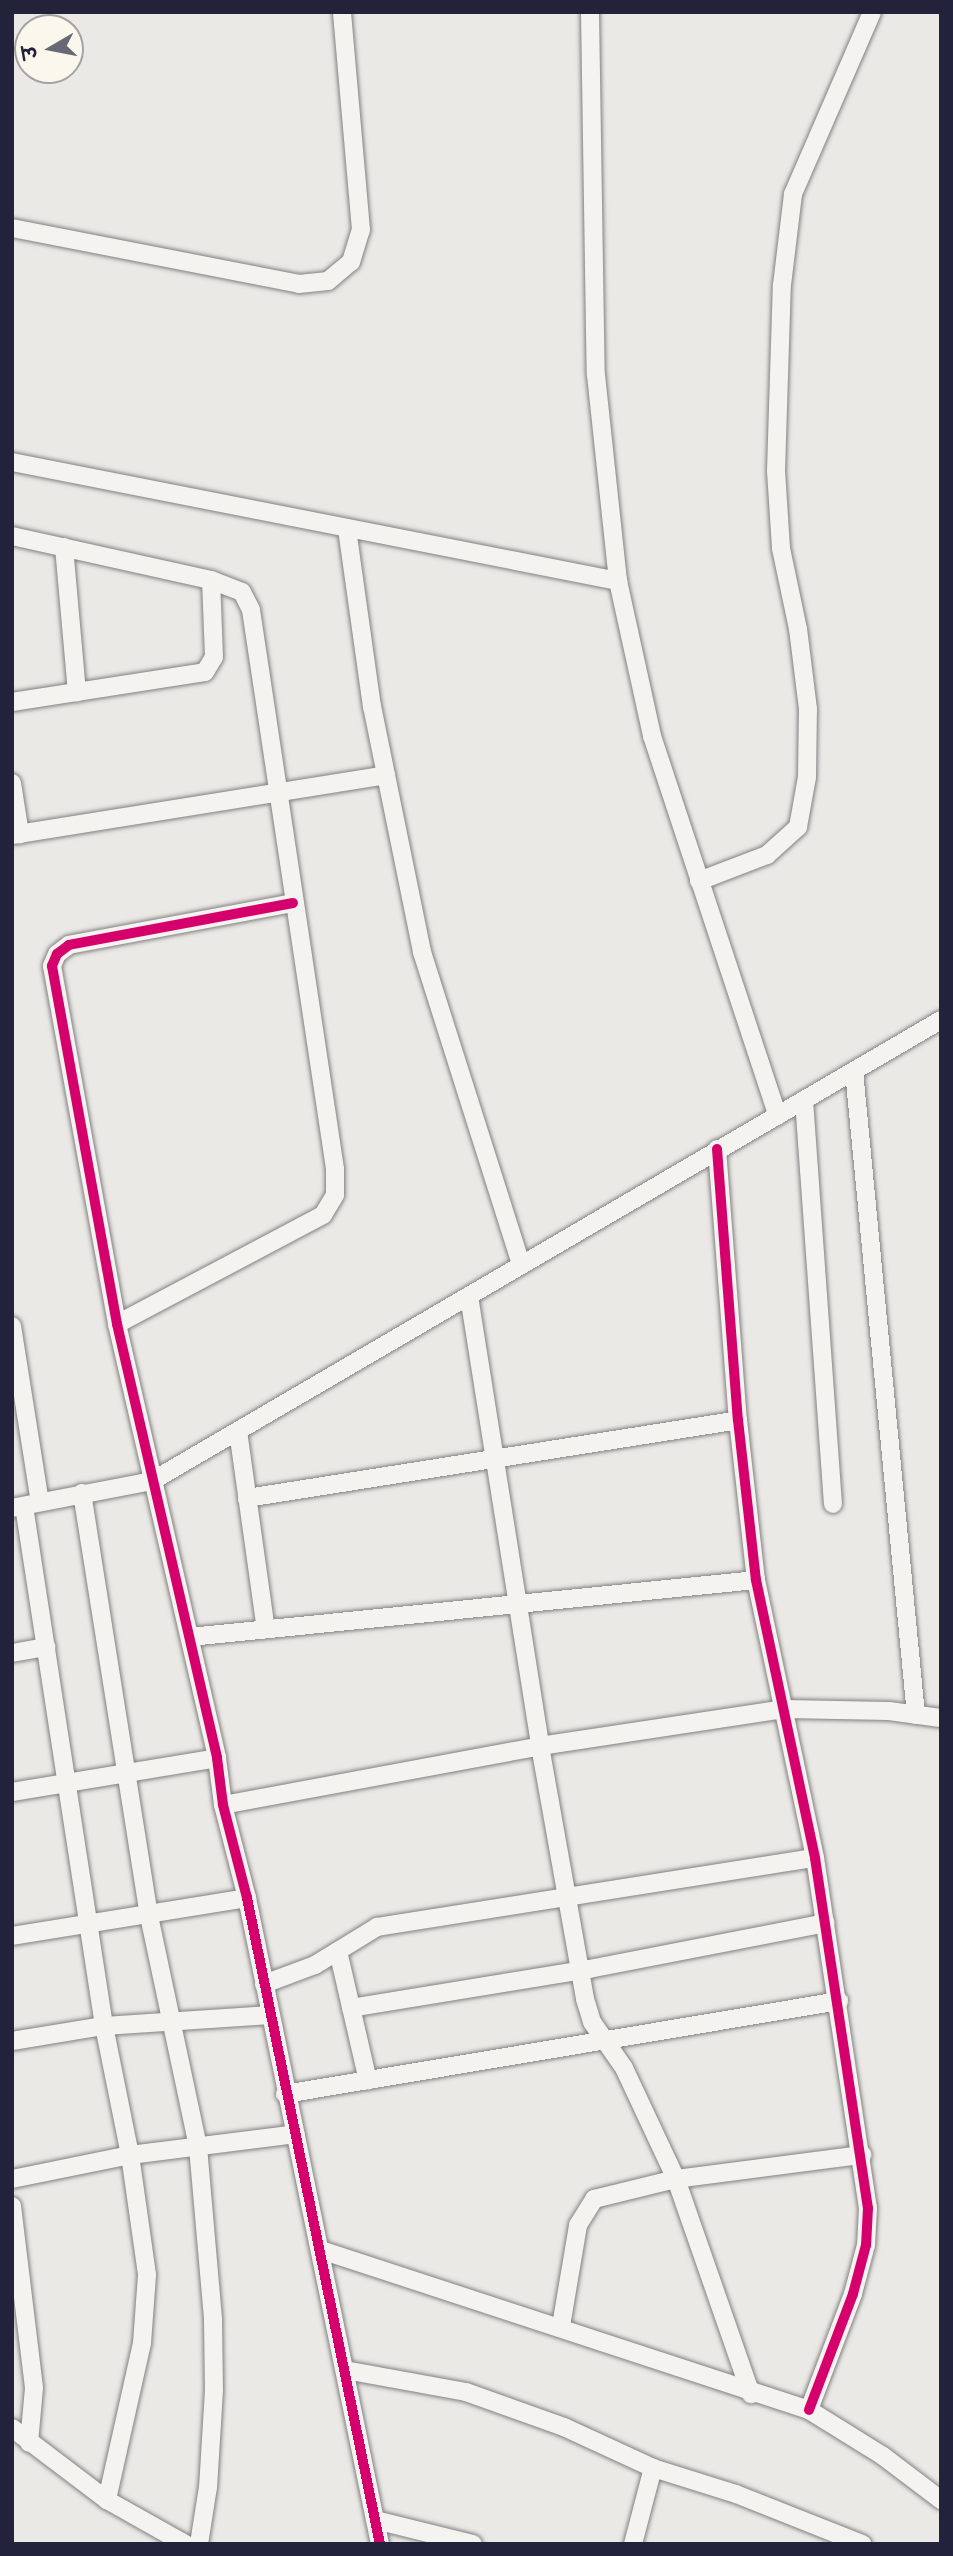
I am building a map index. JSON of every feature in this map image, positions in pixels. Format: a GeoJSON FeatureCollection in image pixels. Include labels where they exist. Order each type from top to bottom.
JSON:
{"type":"FeatureCollection","features":[{"type":"Feature","properties":{"kind":"street"},"geometry":{"type":"LineString","coordinates":[[12,228],[299,284],[327,281],[351,262],[360,230],[342,12]]}},
{"type":"Feature","properties":{"kind":"street"},"geometry":{"type":"LineString","coordinates":[[590,12],[596,375],[618,581],[652,736],[778,1116]]}},
{"type":"Feature","properties":{"kind":"street"},"geometry":{"type":"LineString","coordinates":[[699,881],[767,855],[798,827],[807,777],[808,709],[798,629],[780,548],[776,471],[782,285],[793,194],[872,12]]}},
{"type":"Feature","properties":{"kind":"street"},"geometry":{"type":"LineString","coordinates":[[12,462],[618,581]]}},
{"type":"Feature","properties":{"kind":"street"},"geometry":{"type":"LineString","coordinates":[[347,529],[372,705],[422,952],[521,1265]]}},
{"type":"Feature","properties":{"kind":"street"},"geometry":{"type":"LineString","coordinates":[[12,536],[211,580],[242,592],[251,610],[335,1195],[323,1214],[117,1324]]}},
{"type":"Feature","properties":{"kind":"street"},"geometry":{"type":"LineString","coordinates":[[64,547],[77,692]]}},
{"type":"Feature","properties":{"kind":"street"},"geometry":{"type":"LineString","coordinates":[[12,702],[205,672],[214,657],[211,580]]}},
{"type":"Feature","properties":{"kind":"street"},"geometry":{"type":"LineString","coordinates":[[12,782],[16,834],[386,775]]}},
{"type":"Feature","properties":{"kind":"street"},"geometry":{"type":"LineString","coordinates":[[293,903],[69,945],[57,954],[54,981],[117,1324],[217,1758],[223,1805],[247,1898],[285,2094],[321,2250],[380,2544]]}},
{"type":"Feature","properties":{"kind":"street"},"geometry":{"type":"LineString","coordinates":[[25,1506],[152,1481],[941,1020]]}},
{"type":"Feature","properties":{"kind":"street"},"geometry":{"type":"LineString","coordinates":[[854,1071],[916,1715]]}},
{"type":"Feature","properties":{"kind":"street"},"geometry":{"type":"LineString","coordinates":[[804,1100],[833,1504]]}},
{"type":"Feature","properties":{"kind":"street"},"geometry":{"type":"LineString","coordinates":[[717,1149],[738,1420],[756,1580],[815,1858],[839,2001],[868,2208],[866,2245],[853,2294],[809,2410]]}},
{"type":"Feature","properties":{"kind":"street"},"geometry":{"type":"LineString","coordinates":[[469,1296],[540,1746],[580,1970],[592,2022],[624,2068],[676,2179],[751,2393]]}},
{"type":"Feature","properties":{"kind":"street"},"geometry":{"type":"LineString","coordinates":[[12,1326],[25,1506],[66,1783],[91,1926],[104,2026],[130,2155],[147,2275],[142,2343],[107,2500]]}},
{"type":"Feature","properties":{"kind":"street"},"geometry":{"type":"LineString","coordinates":[[247,1498],[738,1420]]}},
{"type":"Feature","properties":{"kind":"street"},"geometry":{"type":"LineString","coordinates":[[238,1431],[266,1629]]}},
{"type":"Feature","properties":{"kind":"street"},"geometry":{"type":"LineString","coordinates":[[82,1493],[129,1773],[149,1916],[198,2147],[214,2376],[208,2487],[199,2544]]}},
{"type":"Feature","properties":{"kind":"street"},"geometry":{"type":"LineString","coordinates":[[190,1637],[756,1580]]}},
{"type":"Feature","properties":{"kind":"street"},"geometry":{"type":"LineString","coordinates":[[12,1653],[46,1647]]}},
{"type":"Feature","properties":{"kind":"street"},"geometry":{"type":"LineString","coordinates":[[223,1805],[540,1746],[785,1709],[941,1718]]}},
{"type":"Feature","properties":{"kind":"street"},"geometry":{"type":"LineString","coordinates":[[12,1792],[217,1758]]}},
{"type":"Feature","properties":{"kind":"street"},"geometry":{"type":"LineString","coordinates":[[264,1984],[338,1951],[377,1927],[815,1858]]}},
{"type":"Feature","properties":{"kind":"street"},"geometry":{"type":"LineString","coordinates":[[12,1936],[91,1926],[247,1898]]}},
{"type":"Feature","properties":{"kind":"street"},"geometry":{"type":"LineString","coordinates":[[351,2008],[580,1970],[826,1923]]}},
{"type":"Feature","properties":{"kind":"street"},"geometry":{"type":"LineString","coordinates":[[338,1951],[368,2081]]}},
{"type":"Feature","properties":{"kind":"street"},"geometry":{"type":"LineString","coordinates":[[285,2094],[839,2001]]}},
{"type":"Feature","properties":{"kind":"street"},"geometry":{"type":"LineString","coordinates":[[12,2041],[104,2026],[271,2015]]}},
{"type":"Feature","properties":{"kind":"street"},"geometry":{"type":"LineString","coordinates":[[12,2179],[130,2155],[296,2134]]}},
{"type":"Feature","properties":{"kind":"street"},"geometry":{"type":"LineString","coordinates":[[561,2326],[583,2210],[607,2193],[676,2179],[862,2154]]}},
{"type":"Feature","properties":{"kind":"street"},"geometry":{"type":"LineString","coordinates":[[12,2206],[34,2388],[29,2443]]}},
{"type":"Feature","properties":{"kind":"street"},"geometry":{"type":"LineString","coordinates":[[321,2250],[561,2326],[751,2393],[809,2410],[883,2456],[941,2500]]}},
{"type":"Feature","properties":{"kind":"street"},"geometry":{"type":"LineString","coordinates":[[345,2370],[466,2392],[564,2427],[653,2468],[737,2494],[862,2544]]}},
{"type":"Feature","properties":{"kind":"street"},"geometry":{"type":"LineString","coordinates":[[13,2432],[107,2500],[186,2544]]}},
{"type":"Feature","properties":{"kind":"street"},"geometry":{"type":"LineString","coordinates":[[633,2544],[653,2468]]}},
{"type":"Feature","properties":{"kind":"street"},"geometry":{"type":"LineString","coordinates":[[375,2520],[473,2544]]}},
{"type":"Feature","properties":{"kind":"cycle path"},"geometry":{"type":"LineString","coordinates":[[293,903],[69,945],[57,954],[52,966],[117,1324],[217,1758],[223,1805],[247,1898],[380,2544]]}},
{"type":"Feature","properties":{"kind":"cycle path"},"geometry":{"type":"LineString","coordinates":[[717,1149],[738,1420],[756,1580],[815,1858],[868,2208],[866,2245],[853,2294],[809,2410]]}}]}
